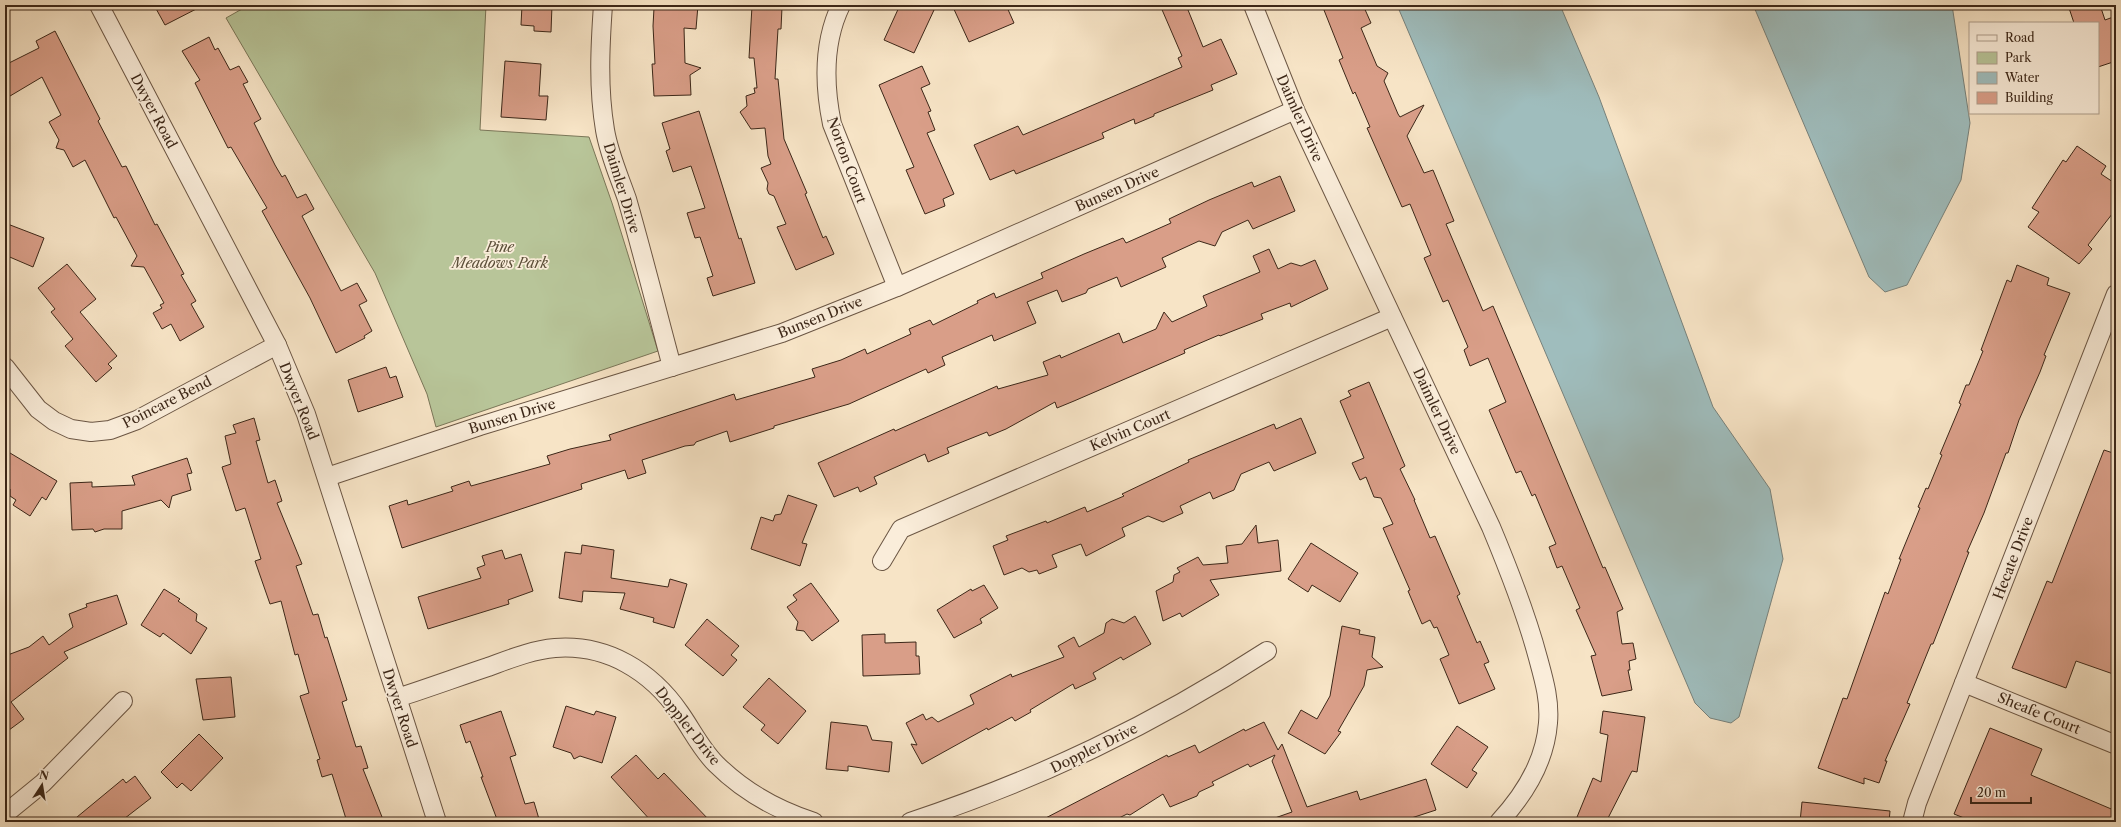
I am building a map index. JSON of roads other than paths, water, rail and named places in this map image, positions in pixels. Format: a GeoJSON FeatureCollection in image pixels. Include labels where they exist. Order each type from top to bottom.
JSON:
{"type":"FeatureCollection","features":[{"type":"Feature","properties":{"kind":"street","name":"Dwyer Road"},"geometry":{"type":"LineString","coordinates":[[99,5],[276,345],[306,414],[437,822]]}},
{"type":"Feature","properties":{"kind":"street","name":"Daimler Drive"},"geometry":{"type":"LineString","coordinates":[[603,5],[600,50],[600,90],[605,130],[613,161],[626,199],[672,367]]}},
{"type":"Feature","properties":{"kind":"street","name":"Norton Court"},"geometry":{"type":"LineString","coordinates":[[841,5],[830,40],[826,76],[828,106],[832,124],[896,287]]}},
{"type":"Feature","properties":{"kind":"street","name":"Daimler Drive"},"geometry":{"type":"LineString","coordinates":[[1253,5],[1295,110],[1505,561],[1532,635],[1549,697],[1548,724],[1543,750],[1533,776],[1519,800],[1500,822]]}},
{"type":"Feature","properties":{"kind":"street","name":"Bunsen Drive"},"geometry":{"type":"LineString","coordinates":[[327,477],[480,426],[782,333],[896,287],[1295,110]]}},
{"type":"Feature","properties":{"kind":"street","name":"Hecate Drive"},"geometry":{"type":"LineString","coordinates":[[1912,822],[1964,683],[2116,294]]}},
{"type":"Feature","properties":{"kind":"street","name":"Kelvin Court"},"geometry":{"type":"LineString","coordinates":[[882,561],[901,529],[1392,317]]}},
{"type":"Feature","properties":{"kind":"street","name":"Poincare Bend"},"geometry":{"type":"LineString","coordinates":[[5,367],[38,409],[54,421],[72,429],[91,432],[110,430],[137,420],[276,345]]}},
{"type":"Feature","properties":{"kind":"street","name":"Doppler Drive"},"geometry":{"type":"LineString","coordinates":[[397,698],[526,654],[555,648],[580,648],[604,653],[627,663],[648,676],[666,693],[700,744],[716,763],[734,780],[787,818],[814,822]]}},
{"type":"Feature","properties":{"kind":"street","name":"Doppler Drive"},"geometry":{"type":"LineString","coordinates":[[910,822],[1026,780],[1085,754],[1157,717],[1267,651]]}},
{"type":"Feature","properties":{"kind":"street","name":"Sheafe Court"},"geometry":{"type":"LineString","coordinates":[[1964,683],[2114,744]]}},
{"type":"Feature","properties":{"kind":"street"},"geometry":{"type":"LineString","coordinates":[[5,814],[43,783],[123,701]]}},
{"type":"Feature","properties":{"kind":"water"},"geometry":{"type":"Polygon","coordinates":[[[1397,5],[1560,5],[1599,97],[1713,407],[1770,489],[1783,559],[1739,717],[1731,723],[1710,718],[1695,703],[1397,5]]]}},
{"type":"Feature","properties":{"kind":"water"},"geometry":{"type":"Polygon","coordinates":[[[1751,5],[1952,5],[1970,123],[1961,180],[1907,285],[1885,292],[1869,277],[1754,7],[1751,5]]]}},
{"type":"Feature","properties":{"kind":"park label","name":"Pine Meadows Park"},"geometry":{"type":"Point","coordinates":[500,256]}}]}
